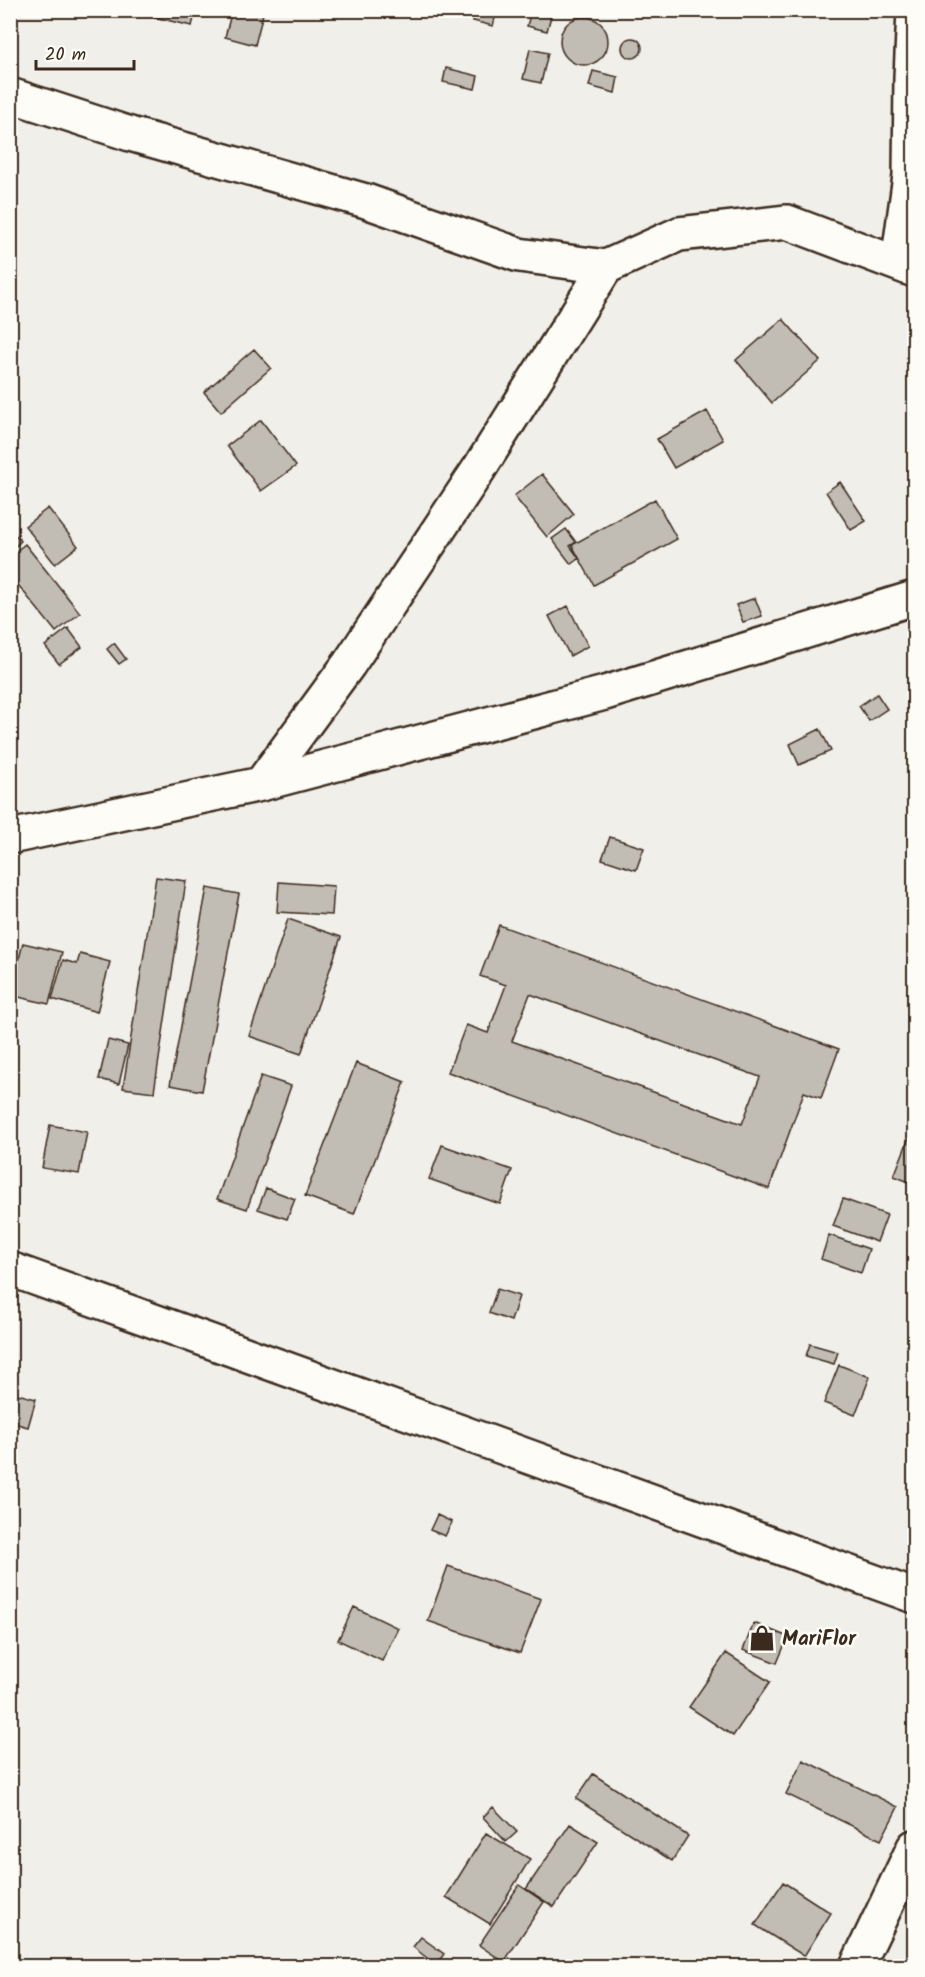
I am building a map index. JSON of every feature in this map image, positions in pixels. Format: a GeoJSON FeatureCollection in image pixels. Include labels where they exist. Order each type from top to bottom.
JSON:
{"type":"FeatureCollection","features":[{"type":"Feature","properties":{"kind":"street"},"geometry":{"type":"LineString","coordinates":[[10,95],[130,134],[366,201],[519,255],[606,267],[679,234],[787,222],[906,266],[914,10]]}},
{"type":"Feature","properties":{"kind":"street"},"geometry":{"type":"LineString","coordinates":[[261,784],[349,664],[478,469],[606,267]]}},
{"type":"Feature","properties":{"kind":"street"},"geometry":{"type":"LineString","coordinates":[[10,837],[261,784],[605,693],[914,598]]}},
{"type":"Feature","properties":{"kind":"street"},"geometry":{"type":"LineString","coordinates":[[10,1269],[915,1596]]}},
{"type":"Feature","properties":{"kind":"street"},"geometry":{"type":"LineString","coordinates":[[856,1966],[915,1847]]}},
{"type":"Feature","properties":{"kind":"building"},"geometry":{"type":"Polygon","coordinates":[[[124,10],[196,10],[192,26],[124,10]]]}},
{"type":"Feature","properties":{"kind":"building"},"geometry":{"type":"Polygon","coordinates":[[[232,10],[264,10],[255,45],[225,37],[232,10]]]}},
{"type":"Feature","properties":{"kind":"building"},"geometry":{"type":"Polygon","coordinates":[[[476,10],[497,10],[493,26],[473,21],[476,10]]]}},
{"type":"Feature","properties":{"kind":"building"},"geometry":{"type":"Polygon","coordinates":[[[531,11],[551,16],[547,31],[527,26],[531,11]]]}},
{"type":"Feature","properties":{"kind":"building"},"geometry":{"type":"Polygon","coordinates":[[[584,17],[601,24],[608,41],[601,58],[584,65],[567,58],[560,41],[567,24],[584,17]]]}},
{"type":"Feature","properties":{"kind":"building"},"geometry":{"type":"Polygon","coordinates":[[[628,38],[636,38],[642,44],[642,52],[636,58],[628,58],[622,52],[622,44],[628,38]]]}},
{"type":"Feature","properties":{"kind":"building"},"geometry":{"type":"Polygon","coordinates":[[[530,49],[548,53],[541,83],[523,79],[530,49]]]}},
{"type":"Feature","properties":{"kind":"building"},"geometry":{"type":"Polygon","coordinates":[[[446,68],[478,76],[475,89],[443,82],[446,68]]]}},
{"type":"Feature","properties":{"kind":"building"},"geometry":{"type":"Polygon","coordinates":[[[593,71],[618,77],[615,93],[589,86],[593,71]]]}},
{"type":"Feature","properties":{"kind":"building"},"geometry":{"type":"Polygon","coordinates":[[[783,319],[820,361],[772,403],[736,360],[783,319]]]}},
{"type":"Feature","properties":{"kind":"building"},"geometry":{"type":"Polygon","coordinates":[[[254,349],[271,368],[221,412],[204,392],[254,349]]]}},
{"type":"Feature","properties":{"kind":"building"},"geometry":{"type":"Polygon","coordinates":[[[707,411],[723,440],[674,468],[657,439],[707,411]]]}},
{"type":"Feature","properties":{"kind":"building"},"geometry":{"type":"Polygon","coordinates":[[[261,420],[296,466],[261,491],[227,446],[261,420]]]}},
{"type":"Feature","properties":{"kind":"building"},"geometry":{"type":"Polygon","coordinates":[[[542,474],[574,514],[547,537],[514,496],[542,474]]]}},
{"type":"Feature","properties":{"kind":"building"},"geometry":{"type":"Polygon","coordinates":[[[840,482],[866,521],[851,530],[826,492],[840,482]]]}},
{"type":"Feature","properties":{"kind":"building"},"geometry":{"type":"Polygon","coordinates":[[[655,499],[677,539],[594,585],[572,545],[655,499]]]}},
{"type":"Feature","properties":{"kind":"building"},"geometry":{"type":"Polygon","coordinates":[[[48,508],[78,546],[55,564],[25,526],[48,508]]]}},
{"type":"Feature","properties":{"kind":"building"},"geometry":{"type":"Polygon","coordinates":[[[10,529],[21,541],[10,551],[10,529]]]}},
{"type":"Feature","properties":{"kind":"building"},"geometry":{"type":"Polygon","coordinates":[[[566,529],[576,542],[570,546],[579,558],[571,564],[552,539],[566,529]]]}},
{"type":"Feature","properties":{"kind":"building"},"geometry":{"type":"Polygon","coordinates":[[[25,544],[80,613],[56,632],[10,575],[10,556],[25,544]]]}},
{"type":"Feature","properties":{"kind":"building"},"geometry":{"type":"Polygon","coordinates":[[[755,598],[762,616],[743,622],[736,605],[755,598]]]}},
{"type":"Feature","properties":{"kind":"building"},"geometry":{"type":"Polygon","coordinates":[[[568,606],[588,646],[570,656],[549,616],[568,606]]]}},
{"type":"Feature","properties":{"kind":"building"},"geometry":{"type":"Polygon","coordinates":[[[68,628],[82,647],[59,664],[45,646],[68,628]]]}},
{"type":"Feature","properties":{"kind":"building"},"geometry":{"type":"Polygon","coordinates":[[[114,643],[126,659],[119,664],[107,649],[114,643]]]}},
{"type":"Feature","properties":{"kind":"building"},"geometry":{"type":"Polygon","coordinates":[[[877,694],[887,709],[869,721],[859,706],[877,694]]]}},
{"type":"Feature","properties":{"kind":"building"},"geometry":{"type":"Polygon","coordinates":[[[820,729],[831,751],[799,765],[790,744],[820,729]]]}},
{"type":"Feature","properties":{"kind":"building"},"geometry":{"type":"Polygon","coordinates":[[[610,837],[644,848],[636,870],[602,859],[610,837]]]}},
{"type":"Feature","properties":{"kind":"building"},"geometry":{"type":"Polygon","coordinates":[[[156,877],[186,881],[154,1092],[123,1088],[156,877]]]}},
{"type":"Feature","properties":{"kind":"building"},"geometry":{"type":"Polygon","coordinates":[[[279,882],[334,886],[332,915],[277,912],[279,882]]]}},
{"type":"Feature","properties":{"kind":"building"},"geometry":{"type":"Polygon","coordinates":[[[207,888],[239,894],[202,1091],[170,1085],[207,888]]]}},
{"type":"Feature","properties":{"kind":"building"},"geometry":{"type":"Polygon","coordinates":[[[288,919],[341,937],[301,1054],[249,1036],[288,919]]]}},
{"type":"Feature","properties":{"kind":"building"},"geometry":{"type":"Polygon","coordinates":[[[499,925],[839,1049],[821,1098],[804,1092],[769,1189],[448,1072],[466,1025],[488,1033],[506,985],[480,976],[499,925]],[[530,994],[512,1041],[742,1124],[760,1077],[530,994]]]}},
{"type":"Feature","properties":{"kind":"building"},"geometry":{"type":"Polygon","coordinates":[[[23,943],[62,952],[49,1004],[10,995],[23,943]]]}},
{"type":"Feature","properties":{"kind":"building"},"geometry":{"type":"Polygon","coordinates":[[[80,954],[110,962],[97,1012],[52,999],[63,960],[77,964],[80,954]]]}},
{"type":"Feature","properties":{"kind":"building"},"geometry":{"type":"Polygon","coordinates":[[[108,1040],[128,1045],[119,1084],[99,1079],[108,1040]]]}},
{"type":"Feature","properties":{"kind":"building"},"geometry":{"type":"Polygon","coordinates":[[[356,1063],[405,1082],[354,1214],[305,1196],[356,1063]]]}},
{"type":"Feature","properties":{"kind":"building"},"geometry":{"type":"Polygon","coordinates":[[[261,1076],[291,1086],[247,1209],[217,1199],[261,1076]]]}},
{"type":"Feature","properties":{"kind":"building"},"geometry":{"type":"Polygon","coordinates":[[[50,1125],[87,1132],[79,1174],[42,1168],[50,1125]]]}},
{"type":"Feature","properties":{"kind":"building"},"geometry":{"type":"Polygon","coordinates":[[[914,1125],[914,1184],[894,1176],[914,1125]]]}},
{"type":"Feature","properties":{"kind":"building"},"geometry":{"type":"Polygon","coordinates":[[[442,1145],[512,1170],[500,1204],[429,1179],[442,1145]]]}},
{"type":"Feature","properties":{"kind":"building"},"geometry":{"type":"Polygon","coordinates":[[[266,1188],[295,1199],[287,1219],[258,1209],[266,1188]]]}},
{"type":"Feature","properties":{"kind":"building"},"geometry":{"type":"Polygon","coordinates":[[[843,1199],[887,1215],[877,1242],[833,1226],[843,1199]]]}},
{"type":"Feature","properties":{"kind":"building"},"geometry":{"type":"Polygon","coordinates":[[[829,1235],[869,1249],[861,1273],[821,1259],[829,1235]]]}},
{"type":"Feature","properties":{"kind":"building"},"geometry":{"type":"Polygon","coordinates":[[[497,1289],[519,1296],[511,1321],[489,1313],[497,1289]]]}},
{"type":"Feature","properties":{"kind":"building"},"geometry":{"type":"Polygon","coordinates":[[[810,1344],[838,1352],[834,1364],[806,1356],[810,1344]]]}},
{"type":"Feature","properties":{"kind":"building"},"geometry":{"type":"Polygon","coordinates":[[[839,1365],[870,1377],[855,1415],[824,1403],[839,1365]]]}},
{"type":"Feature","properties":{"kind":"building"},"geometry":{"type":"Polygon","coordinates":[[[10,1392],[36,1399],[28,1427],[10,1422],[10,1392]]]}},
{"type":"Feature","properties":{"kind":"building"},"geometry":{"type":"Polygon","coordinates":[[[437,1515],[452,1522],[445,1536],[430,1530],[437,1515]]]}},
{"type":"Feature","properties":{"kind":"building"},"geometry":{"type":"Polygon","coordinates":[[[448,1566],[541,1599],[520,1653],[428,1621],[448,1566]]]}},
{"type":"Feature","properties":{"kind":"building"},"geometry":{"type":"Polygon","coordinates":[[[354,1607],[398,1628],[382,1661],[338,1640],[354,1607]]]}},
{"type":"Feature","properties":{"kind":"building"},"geometry":{"type":"Polygon","coordinates":[[[754,1623],[788,1637],[777,1663],[743,1650],[754,1623]]]}},
{"type":"Feature","properties":{"kind":"building"},"geometry":{"type":"Polygon","coordinates":[[[726,1653],[770,1682],[733,1736],[689,1707],[726,1653]]]}},
{"type":"Feature","properties":{"kind":"building"},"geometry":{"type":"Polygon","coordinates":[[[803,1760],[898,1807],[881,1840],[786,1794],[803,1760]]]}},
{"type":"Feature","properties":{"kind":"building"},"geometry":{"type":"Polygon","coordinates":[[[593,1774],[688,1836],[672,1861],[576,1799],[593,1774]]]}},
{"type":"Feature","properties":{"kind":"building"},"geometry":{"type":"Polygon","coordinates":[[[493,1807],[517,1832],[506,1842],[483,1817],[493,1807]]]}},
{"type":"Feature","properties":{"kind":"building"},"geometry":{"type":"Polygon","coordinates":[[[570,1824],[598,1842],[554,1907],[526,1889],[570,1824]]]}},
{"type":"Feature","properties":{"kind":"building"},"geometry":{"type":"Polygon","coordinates":[[[486,1833],[530,1859],[490,1924],[446,1897],[486,1833]]]}},
{"type":"Feature","properties":{"kind":"building"},"geometry":{"type":"Polygon","coordinates":[[[783,1882],[831,1913],[804,1956],[755,1925],[783,1882]]]}},
{"type":"Feature","properties":{"kind":"building"},"geometry":{"type":"Polygon","coordinates":[[[519,1885],[544,1902],[504,1962],[479,1945],[519,1885]]]}},
{"type":"Feature","properties":{"kind":"building"},"geometry":{"type":"Polygon","coordinates":[[[421,1937],[444,1954],[436,1965],[413,1947],[421,1937]]]}},
{"type":"Feature","properties":{"kind":"building"},"geometry":{"type":"Polygon","coordinates":[[[538,1960],[547,1966],[533,1966],[538,1960]]]}},
{"type":"Feature","properties":{"kind":"place","name":"MariFlor"},"geometry":{"type":"Point","coordinates":[762,1638]}}]}
